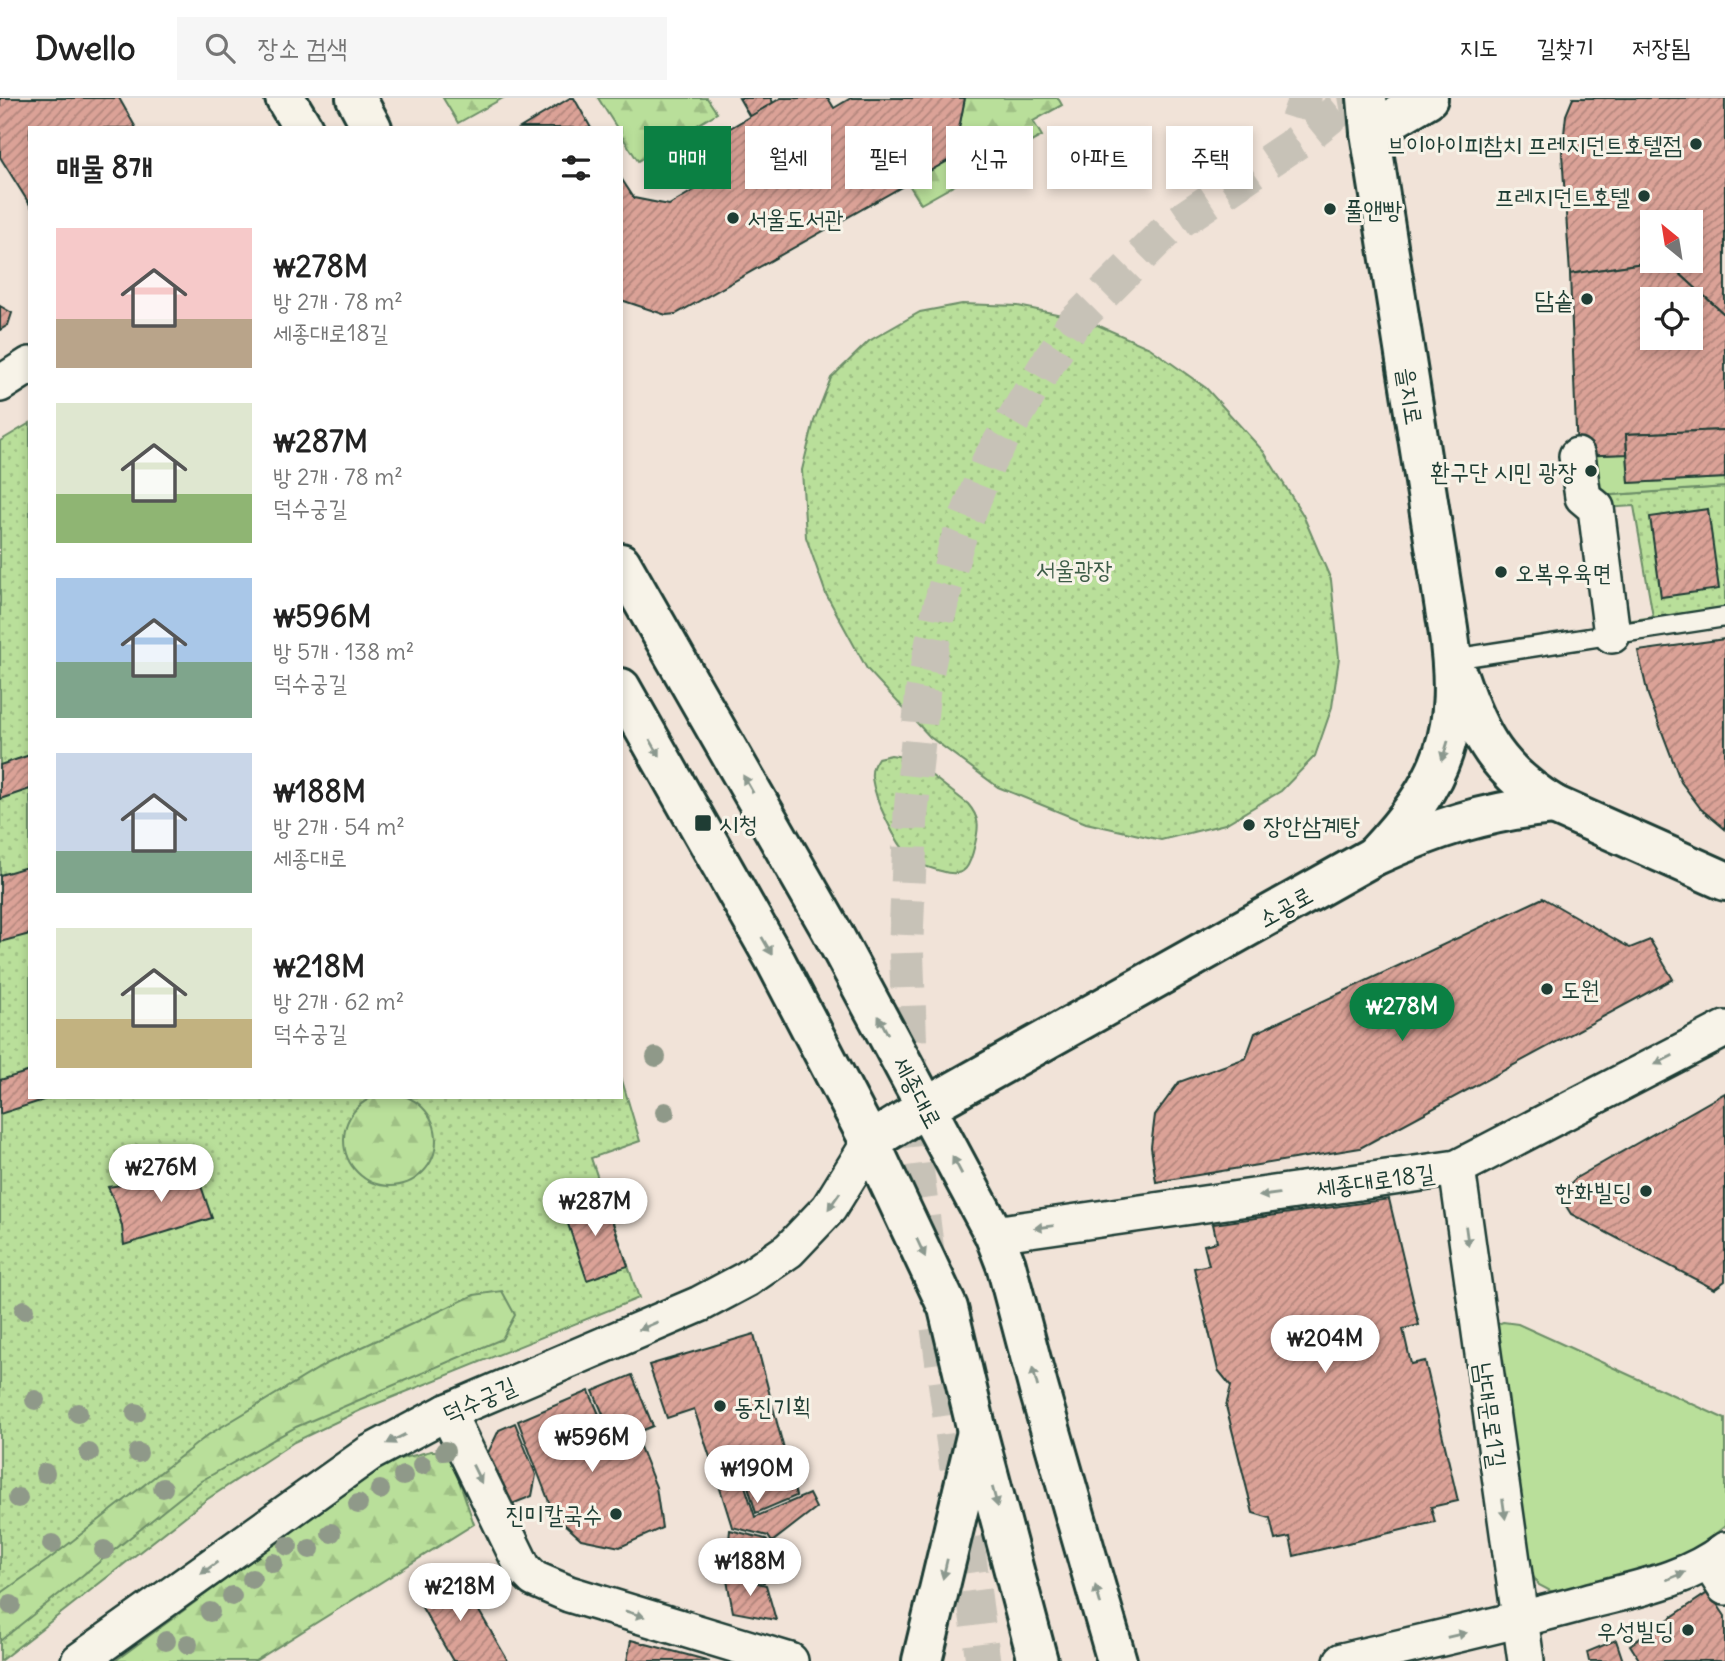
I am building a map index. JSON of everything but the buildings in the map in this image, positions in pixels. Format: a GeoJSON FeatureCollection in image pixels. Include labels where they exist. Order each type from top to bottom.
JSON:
{"type":"FeatureCollection","features":[{"type":"Feature","properties":{"kind":"main road"},"geometry":{"type":"LineString","coordinates":[[285,98],[302,126]]}},
{"type":"Feature","properties":{"kind":"main road"},"geometry":{"type":"LineString","coordinates":[[356,98],[371,126]]}},
{"type":"Feature","properties":{"kind":"main road","name":"을지로"},"geometry":{"type":"LineString","coordinates":[[1374,856],[1414,810],[1440,765],[1452,716],[1453,659],[1368,115],[1429,98]]}},
{"type":"Feature","properties":{"kind":"main road","name":"세종대로"},"geometry":{"type":"LineString","coordinates":[[623,567],[830,928],[994,1234],[1006,1265],[1117,1661]]}},
{"type":"Feature","properties":{"kind":"main road","name":"을지로"},"geometry":{"type":"LineString","coordinates":[[1453,659],[1477,723],[1493,751],[1517,780],[1554,805]]}},
{"type":"Feature","properties":{"kind":"main road"},"geometry":{"type":"LineString","coordinates":[[623,692],[775,960],[870,1142],[948,1308],[977,1431],[1038,1661]]}},
{"type":"Feature","properties":{"kind":"main road"},"geometry":{"type":"LineString","coordinates":[[1554,805],[1725,881]]}},
{"type":"Feature","properties":{"kind":"main road","name":"소공로"},"geometry":{"type":"LineString","coordinates":[[870,1142],[926,1107],[1374,856],[1426,833],[1469,819],[1507,810],[1554,805]]}},
{"type":"Feature","properties":{"kind":"main road"},"geometry":{"type":"LineString","coordinates":[[922,1661],[977,1431]]}},
{"type":"Feature","properties":{"kind":"street"},"geometry":{"type":"LineString","coordinates":[[0,384],[28,366]]}},
{"type":"Feature","properties":{"kind":"street"},"geometry":{"type":"LineString","coordinates":[[1577,456],[1583,497],[1596,508],[1612,635]]}},
{"type":"Feature","properties":{"kind":"street","name":"세종대로18길"},"geometry":{"type":"LineString","coordinates":[[994,1234],[1457,1168],[1725,1028]]}},
{"type":"Feature","properties":{"kind":"street","name":"덕수궁길"},"geometry":{"type":"LineString","coordinates":[[79,1661],[370,1453],[447,1412],[701,1304],[747,1279],[789,1251],[829,1208],[870,1142]]}},
{"type":"Feature","properties":{"kind":"street","name":"남대문로1길"},"geometry":{"type":"LineString","coordinates":[[1457,1168],[1526,1661]]}},
{"type":"Feature","properties":{"kind":"street"},"geometry":{"type":"LineString","coordinates":[[447,1412],[523,1568],[534,1578],[569,1594],[790,1661]]}},
{"type":"Feature","properties":{"kind":"street"},"geometry":{"type":"LineString","coordinates":[[1342,1661],[1520,1620],[1720,1566]]}},
{"type":"Feature","properties":{"kind":"lane"},"geometry":{"type":"LineString","coordinates":[[1453,659],[1725,617]]}},
{"type":"Feature","properties":{"kind":"green space"},"geometry":{"type":"Polygon","coordinates":[[[443,98],[503,98],[458,123],[443,98]]]}},
{"type":"Feature","properties":{"kind":"green space"},"geometry":{"type":"Polygon","coordinates":[[[598,98],[707,98],[717,113],[696,126],[644,126],[644,157],[638,161],[623,138],[623,126],[616,126],[598,98]]]}},
{"type":"Feature","properties":{"kind":"green space"},"geometry":{"type":"Polygon","coordinates":[[[965,98],[1058,98],[1062,105],[1033,121],[1042,136],[1033,141],[1033,126],[960,126],[965,98]]]}},
{"type":"Feature","properties":{"kind":"green space"},"geometry":{"type":"Polygon","coordinates":[[[946,162],[948,189],[921,204],[912,189],[932,189],[932,170],[946,162]]]}},
{"type":"Feature","properties":{"kind":"green space","name":"서울광장"},"geometry":{"type":"Polygon","coordinates":[[[962,304],[1018,306],[1086,320],[1150,348],[1206,388],[1264,452],[1303,515],[1331,580],[1339,658],[1332,707],[1315,756],[1281,791],[1225,824],[1161,840],[1086,823],[998,787],[930,737],[867,669],[826,594],[806,537],[802,470],[814,421],[831,378],[869,341],[920,312],[962,304]]]}},
{"type":"Feature","properties":{"kind":"green space"},"geometry":{"type":"Polygon","coordinates":[[[28,424],[28,1099],[623,1099],[623,1084],[640,1141],[591,1158],[639,1298],[361,1410],[294,1442],[206,1500],[0,1661],[0,441],[28,424]]]}},
{"type":"Feature","properties":{"kind":"green space"},"geometry":{"type":"Polygon","coordinates":[[[1627,454],[1629,483],[1725,478],[1725,487],[1583,497],[1577,456],[1627,454]]]}},
{"type":"Feature","properties":{"kind":"green space"},"geometry":{"type":"Polygon","coordinates":[[[1725,487],[1725,617],[1595,637],[1593,626],[1653,617],[1634,506],[1573,510],[1571,498],[1725,487]]]}},
{"type":"Feature","properties":{"kind":"green space"},"geometry":{"type":"Polygon","coordinates":[[[891,755],[909,758],[972,809],[977,818],[977,833],[969,864],[961,872],[949,873],[922,865],[912,859],[899,843],[881,809],[872,778],[873,767],[878,758],[891,755]]]}},
{"type":"Feature","properties":{"kind":"green space"},"geometry":{"type":"Polygon","coordinates":[[[368,1099],[412,1099],[429,1114],[436,1131],[436,1149],[429,1166],[416,1179],[399,1186],[381,1186],[364,1179],[351,1166],[344,1149],[347,1122],[357,1107],[368,1099]]]}},
{"type":"Feature","properties":{"kind":"green space"},"geometry":{"type":"Polygon","coordinates":[[[502,1291],[515,1315],[502,1339],[296,1427],[201,1481],[0,1641],[0,1594],[48,1560],[208,1435],[326,1364],[474,1295],[502,1291]]]}},
{"type":"Feature","properties":{"kind":"green space"},"geometry":{"type":"Polygon","coordinates":[[[1503,1322],[1518,1324],[1725,1419],[1725,1526],[1680,1558],[1558,1595],[1539,1585],[1522,1560],[1495,1325],[1503,1322]]]}},
{"type":"Feature","properties":{"kind":"green space"},"geometry":{"type":"Polygon","coordinates":[[[431,1451],[449,1451],[474,1524],[255,1661],[115,1661],[384,1463],[431,1451]]]}},
{"type":"Feature","properties":{"kind":"tunnel"},"geometry":{"type":"LineString","coordinates":[[1287,98],[1322,105],[1340,104],[1355,98]]}},
{"type":"Feature","properties":{"kind":"tunnel"},"geometry":{"type":"LineString","coordinates":[[927,1252],[913,1142],[906,939],[911,812],[923,690],[956,545],[989,461],[1073,324],[1168,229],[1309,134],[1347,103]]}},
{"type":"Feature","properties":{"kind":"tunnel"},"geometry":{"type":"LineString","coordinates":[[938,1328],[983,1661]]}},
{"type":"Feature","properties":{"kind":"place","name":"브이아이피참치 프레지던트호텔점"},"geometry":{"type":"Point","coordinates":[1696,144]}},
{"type":"Feature","properties":{"kind":"place","name":"프레지던트호텔"},"geometry":{"type":"Point","coordinates":[1644,196]}},
{"type":"Feature","properties":{"kind":"place","name":"풀앤빵"},"geometry":{"type":"Point","coordinates":[1330,209]}},
{"type":"Feature","properties":{"kind":"place","name":"서울도서관"},"geometry":{"type":"Point","coordinates":[733,218]}},
{"type":"Feature","properties":{"kind":"place","name":"담솥"},"geometry":{"type":"Point","coordinates":[1587,299]}},
{"type":"Feature","properties":{"kind":"place","name":"환구단 시민 광장"},"geometry":{"type":"Point","coordinates":[1591,471]}},
{"type":"Feature","properties":{"kind":"place","name":"오복우육면"},"geometry":{"type":"Point","coordinates":[1501,572]}},
{"type":"Feature","properties":{"kind":"place","name":"시청"},"geometry":{"type":"Point","coordinates":[703,823]}},
{"type":"Feature","properties":{"kind":"place","name":"장안삼계탕"},"geometry":{"type":"Point","coordinates":[1249,825]}},
{"type":"Feature","properties":{"kind":"place","name":"도원"},"geometry":{"type":"Point","coordinates":[1547,989]}},
{"type":"Feature","properties":{"kind":"place","name":"한화빌딩"},"geometry":{"type":"Point","coordinates":[1646,1191]}},
{"type":"Feature","properties":{"kind":"place","name":"동진기획"},"geometry":{"type":"Point","coordinates":[720,1406]}},
{"type":"Feature","properties":{"kind":"place","name":"진미칼국수"},"geometry":{"type":"Point","coordinates":[616,1514]}},
{"type":"Feature","properties":{"kind":"place","name":"우성빌딩"},"geometry":{"type":"Point","coordinates":[1688,1630]}}]}
